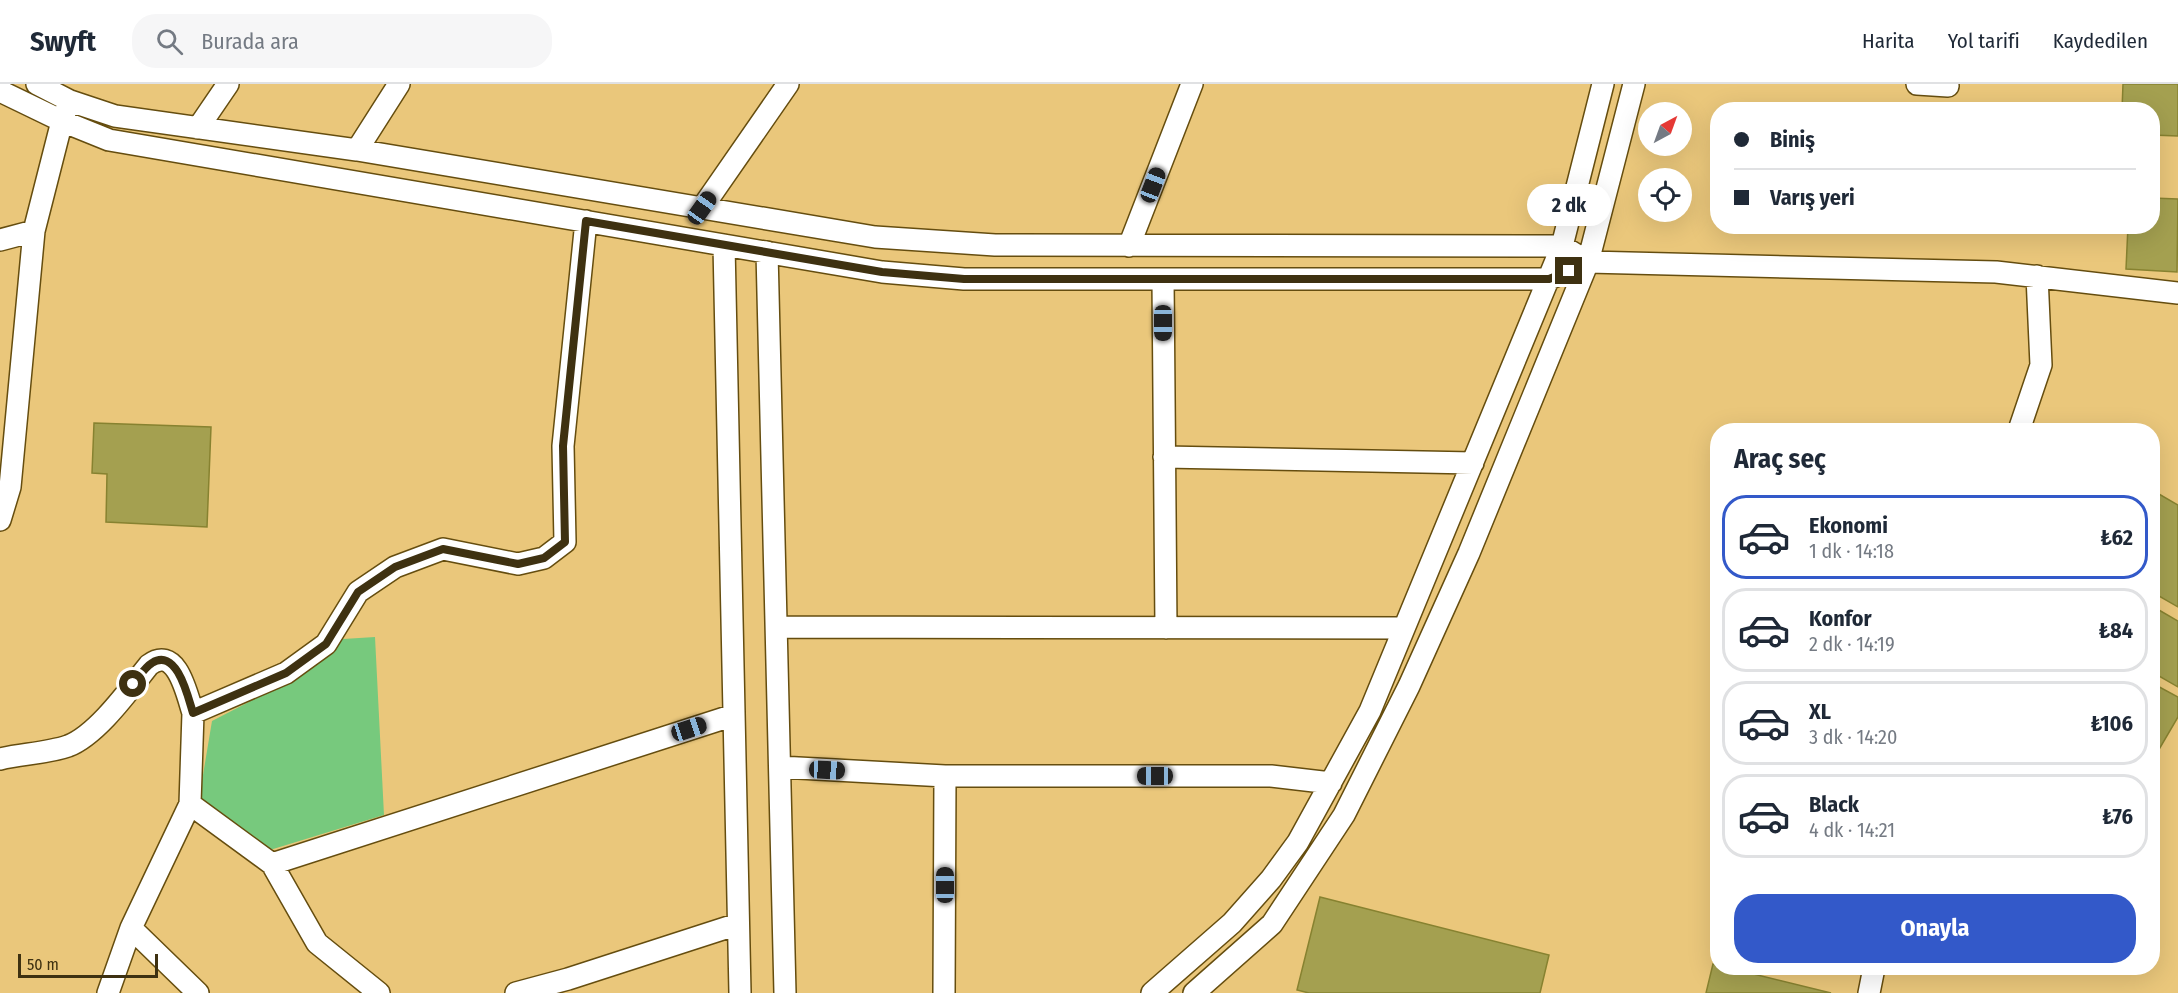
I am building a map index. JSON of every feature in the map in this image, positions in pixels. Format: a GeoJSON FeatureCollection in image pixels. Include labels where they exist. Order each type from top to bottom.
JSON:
{"type":"FeatureCollection","features":[{"type":"Feature","properties":{"kind":"street"},"geometry":{"type":"LineString","coordinates":[[37,84],[70,101],[115,116],[357,150],[875,237],[995,245],[1562,246],[1588,262]]}},
{"type":"Feature","properties":{"kind":"street"},"geometry":{"type":"LineString","coordinates":[[198,128],[228,84]]}},
{"type":"Feature","properties":{"kind":"street"},"geometry":{"type":"LineString","coordinates":[[357,150],[399,84]]}},
{"type":"Feature","properties":{"kind":"street"},"geometry":{"type":"LineString","coordinates":[[702,208],[788,84]]}},
{"type":"Feature","properties":{"kind":"street"},"geometry":{"type":"LineString","coordinates":[[1130,246],[1192,84]]}},
{"type":"Feature","properties":{"kind":"street"},"geometry":{"type":"LineString","coordinates":[[1152,993],[1232,923],[1263,888],[1298,842],[1370,711],[1562,246],[1603,84]]}},
{"type":"Feature","properties":{"kind":"street"},"geometry":{"type":"LineString","coordinates":[[1194,993],[1272,924],[1344,815],[1409,686],[1468,553],[1588,262],[1634,84]]}},
{"type":"Feature","properties":{"kind":"street"},"geometry":{"type":"LineString","coordinates":[[1917,84],[1948,86]]}},
{"type":"Feature","properties":{"kind":"street"},"geometry":{"type":"LineString","coordinates":[[0,91],[62,121],[109,140],[882,272],[964,279],[1549,279],[1588,262],[1996,272],[2178,293]]}},
{"type":"Feature","properties":{"kind":"street"},"geometry":{"type":"LineString","coordinates":[[0,520],[10,487],[34,231],[62,121],[70,101]]}},
{"type":"Feature","properties":{"kind":"street"},"geometry":{"type":"LineString","coordinates":[[193,713],[286,673],[326,644],[358,592],[395,567],[443,549],[518,564],[544,558],[565,542],[563,446],[586,221]]}},
{"type":"Feature","properties":{"kind":"street"},"geometry":{"type":"LineString","coordinates":[[0,240],[34,231]]}},
{"type":"Feature","properties":{"kind":"street"},"geometry":{"type":"LineString","coordinates":[[724,245],[740,993]]}},
{"type":"Feature","properties":{"kind":"street"},"geometry":{"type":"LineString","coordinates":[[767,252],[785,993]]}},
{"type":"Feature","properties":{"kind":"street"},"geometry":{"type":"LineString","coordinates":[[2021,423],[2041,365],[2037,276]]}},
{"type":"Feature","properties":{"kind":"street"},"geometry":{"type":"LineString","coordinates":[[1163,279],[1166,628]]}},
{"type":"Feature","properties":{"kind":"street"},"geometry":{"type":"LineString","coordinates":[[1164,457],[1473,463]]}},
{"type":"Feature","properties":{"kind":"street"},"geometry":{"type":"LineString","coordinates":[[777,627],[1404,628]]}},
{"type":"Feature","properties":{"kind":"street"},"geometry":{"type":"LineString","coordinates":[[0,759],[66,747],[83,739],[96,728],[149,665],[159,660],[170,662],[178,671],[193,713],[190,804],[131,928],[108,993]]}},
{"type":"Feature","properties":{"kind":"street"},"geometry":{"type":"LineString","coordinates":[[272,864],[734,715]]}},
{"type":"Feature","properties":{"kind":"street"},"geometry":{"type":"LineString","coordinates":[[780,767],[945,776],[1271,776],[1331,783]]}},
{"type":"Feature","properties":{"kind":"street"},"geometry":{"type":"LineString","coordinates":[[944,993],[945,776]]}},
{"type":"Feature","properties":{"kind":"street"},"geometry":{"type":"LineString","coordinates":[[190,804],[272,864],[318,943],[379,993]]}},
{"type":"Feature","properties":{"kind":"street"},"geometry":{"type":"LineString","coordinates":[[516,993],[569,986],[738,924]]}},
{"type":"Feature","properties":{"kind":"street"},"geometry":{"type":"LineString","coordinates":[[131,928],[198,993]]}},
{"type":"Feature","properties":{"kind":"street"},"geometry":{"type":"LineString","coordinates":[[1869,993],[1873,975]]}},
{"type":"Feature","properties":{"kind":"green space"},"geometry":{"type":"Polygon","coordinates":[[[375,637],[384,815],[270,850],[199,799],[212,721],[299,676],[343,639],[375,637]]]}},
{"type":"Feature","properties":{"kind":"building"},"geometry":{"type":"Polygon","coordinates":[[[2123,84],[2178,84],[2178,136],[2160,135],[2160,102],[2122,102],[2123,84]]]}},
{"type":"Feature","properties":{"kind":"building"},"geometry":{"type":"Polygon","coordinates":[[[2160,198],[2178,199],[2177,272],[2126,269],[2128,234],[2160,234],[2160,198]]]}},
{"type":"Feature","properties":{"kind":"building"},"geometry":{"type":"Polygon","coordinates":[[[94,423],[211,427],[207,527],[106,522],[107,474],[92,473],[94,423]]]}},
{"type":"Feature","properties":{"kind":"building"},"geometry":{"type":"Polygon","coordinates":[[[2160,495],[2178,505],[2178,607],[2160,597],[2160,495]]]}},
{"type":"Feature","properties":{"kind":"building"},"geometry":{"type":"Polygon","coordinates":[[[2160,611],[2178,621],[2178,687],[2160,677],[2160,611]]]}},
{"type":"Feature","properties":{"kind":"building"},"geometry":{"type":"Polygon","coordinates":[[[2160,687],[2178,697],[2178,717],[2160,748],[2160,687]]]}},
{"type":"Feature","properties":{"kind":"building"},"geometry":{"type":"Polygon","coordinates":[[[1320,897],[1549,955],[1540,993],[1309,993],[1297,990],[1320,897]]]}},
{"type":"Feature","properties":{"kind":"building"},"geometry":{"type":"Polygon","coordinates":[[[1710,975],[1758,975],[1831,993],[1706,993],[1710,975]]]}},
{"type":"Feature","properties":{"kind":"route"},"geometry":{"type":"LineString","coordinates":[[133,684],[153,662],[159,660],[170,662],[178,671],[193,713],[286,673],[326,644],[358,592],[395,567],[443,549],[518,564],[544,558],[565,542],[563,446],[586,221],[882,272],[964,279],[1549,279],[1569,271]]}}]}
